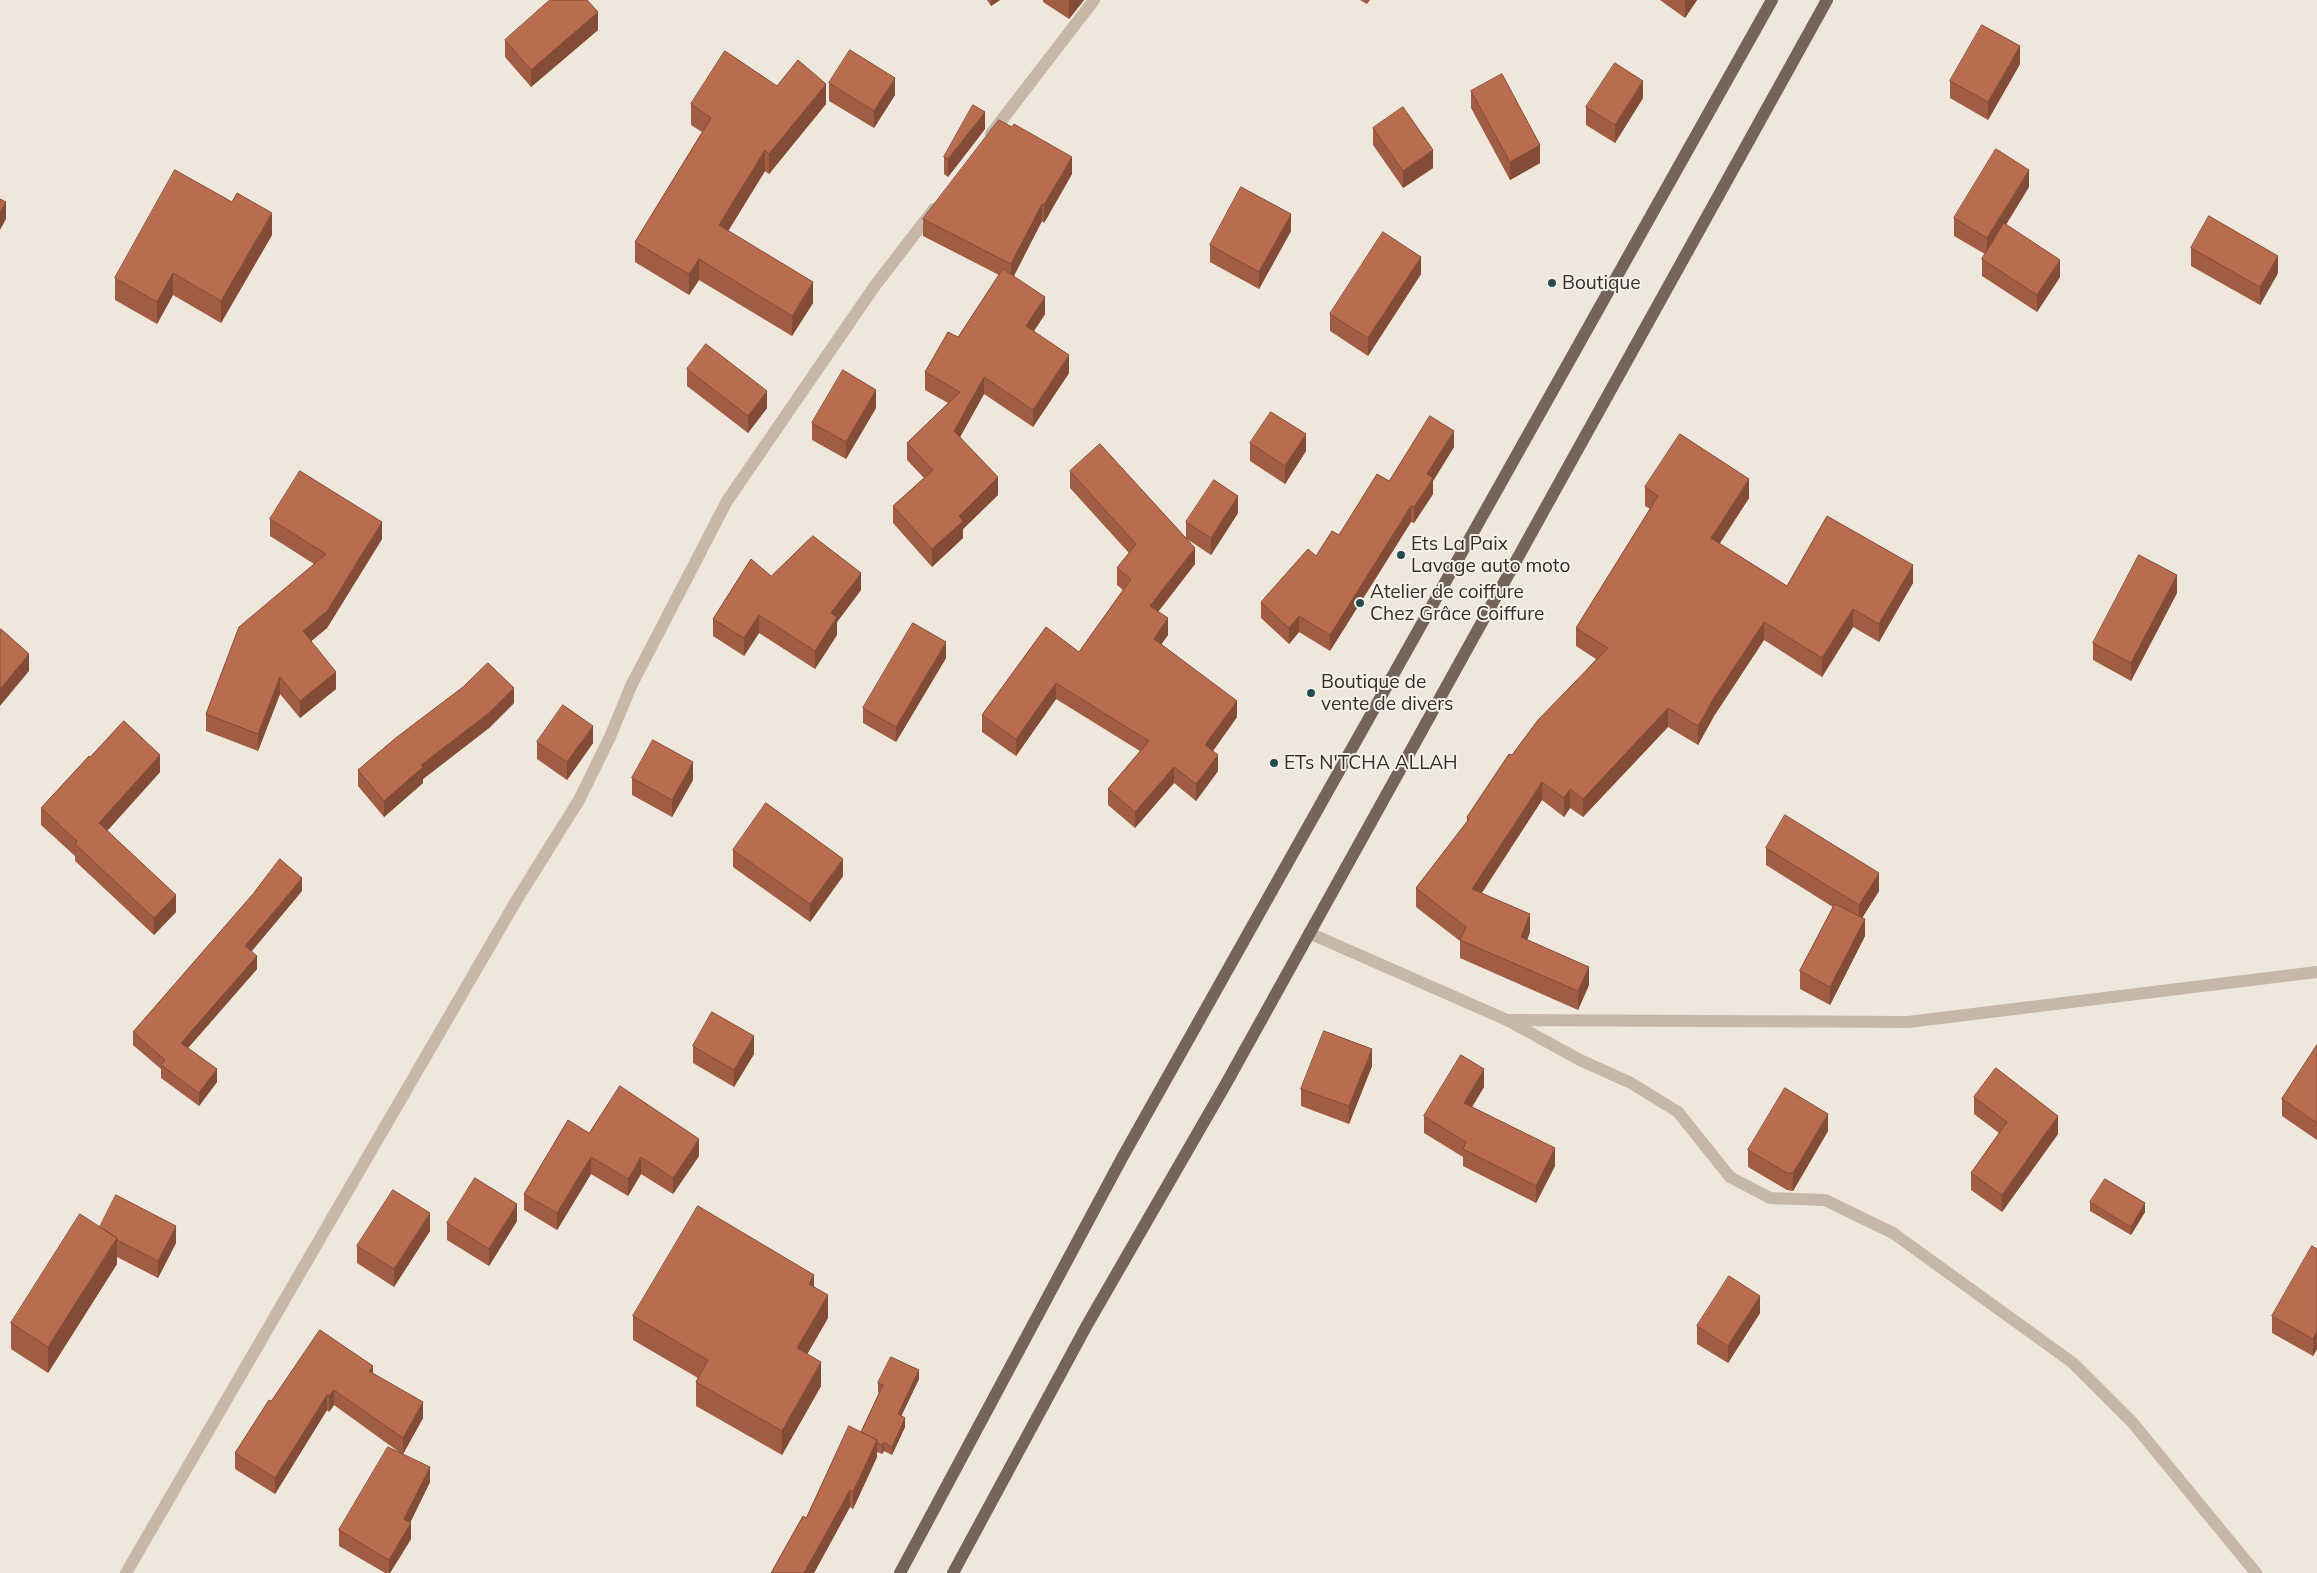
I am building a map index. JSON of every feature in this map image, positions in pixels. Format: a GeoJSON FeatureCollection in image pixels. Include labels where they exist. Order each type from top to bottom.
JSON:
{"type":"FeatureCollection","features":[{"type":"Feature","properties":{"kind":"main road"},"geometry":{"type":"LineString","coordinates":[[900,1573],[1122,1158],[1772,0]]}},
{"type":"Feature","properties":{"kind":"main road"},"geometry":{"type":"LineString","coordinates":[[954,1573],[1087,1325],[1227,1082],[1827,0]]}},
{"type":"Feature","properties":{"kind":"street"},"geometry":{"type":"LineString","coordinates":[[981,147],[1094,0]]}},
{"type":"Feature","properties":{"kind":"street"},"geometry":{"type":"LineString","coordinates":[[126,1573],[516,901],[579,800],[610,737],[631,686],[727,501],[874,287],[940,201]]}},
{"type":"Feature","properties":{"kind":"street"},"geometry":{"type":"LineString","coordinates":[[1309,933],[1507,1020],[1580,1060],[1631,1083],[1678,1112],[1730,1177],[1770,1198],[1825,1200],[1893,1233],[2073,1363],[2132,1422],[2256,1573]]}},
{"type":"Feature","properties":{"kind":"street"},"geometry":{"type":"LineString","coordinates":[[1507,1020],[1908,1022],[2317,972]]}},
{"type":"Feature","properties":{"kind":"building"},"geometry":{"type":"Polygon","coordinates":[[[550,0],[587,0],[598,12],[531,70],[505,40],[550,0]]]}},
{"type":"Feature","properties":{"kind":"building"},"geometry":{"type":"Polygon","coordinates":[[[1982,25],[2020,46],[1988,102],[1950,81],[1982,25]]]}},
{"type":"Feature","properties":{"kind":"building"},"geometry":{"type":"Polygon","coordinates":[[[850,50],[895,78],[874,111],[829,83],[850,50]]]}},
{"type":"Feature","properties":{"kind":"building"},"geometry":{"type":"Polygon","coordinates":[[[725,51],[777,86],[798,60],[826,84],[769,154],[765,150],[719,225],[813,282],[792,316],[699,259],[689,274],[635,242],[711,118],[691,104],[725,51]]]}},
{"type":"Feature","properties":{"kind":"building"},"geometry":{"type":"Polygon","coordinates":[[[1615,63],[1643,81],[1615,125],[1586,107],[1615,63]]]}},
{"type":"Feature","properties":{"kind":"building"},"geometry":{"type":"Polygon","coordinates":[[[1502,74],[1540,145],[1510,162],[1471,91],[1502,74]]]}},
{"type":"Feature","properties":{"kind":"building"},"geometry":{"type":"Polygon","coordinates":[[[973,105],[985,112],[948,159],[944,157],[973,105]]]}},
{"type":"Feature","properties":{"kind":"building"},"geometry":{"type":"Polygon","coordinates":[[[1403,107],[1433,150],[1403,171],[1373,128],[1403,107]]]}},
{"type":"Feature","properties":{"kind":"building"},"geometry":{"type":"Polygon","coordinates":[[[999,120],[1012,127],[1014,124],[1072,157],[1044,205],[1042,204],[1011,264],[923,219],[999,120]]]}},
{"type":"Feature","properties":{"kind":"building"},"geometry":{"type":"Polygon","coordinates":[[[1996,149],[2029,170],[1987,238],[1954,218],[1996,149]]]}},
{"type":"Feature","properties":{"kind":"building"},"geometry":{"type":"Polygon","coordinates":[[[175,170],[232,202],[237,193],[272,213],[221,301],[173,273],[157,302],[115,278],[175,170]]]}},
{"type":"Feature","properties":{"kind":"building"},"geometry":{"type":"Polygon","coordinates":[[[1241,187],[1291,214],[1259,272],[1210,245],[1241,187]]]}},
{"type":"Feature","properties":{"kind":"building"},"geometry":{"type":"Polygon","coordinates":[[[0,199],[6,202],[0,212],[0,199]]]}},
{"type":"Feature","properties":{"kind":"building"},"geometry":{"type":"Polygon","coordinates":[[[2209,216],[2278,256],[2260,287],[2191,248],[2209,216]]]}},
{"type":"Feature","properties":{"kind":"building"},"geometry":{"type":"Polygon","coordinates":[[[2004,223],[2060,260],[2037,295],[1982,259],[2004,223]]]}},
{"type":"Feature","properties":{"kind":"building"},"geometry":{"type":"Polygon","coordinates":[[[1383,232],[1421,257],[1368,338],[1330,314],[1383,232]]]}},
{"type":"Feature","properties":{"kind":"building"},"geometry":{"type":"Polygon","coordinates":[[[1003,269],[1045,297],[1026,326],[1069,355],[1033,410],[984,377],[954,431],[998,477],[959,516],[963,521],[932,549],[893,506],[933,470],[907,443],[960,392],[925,372],[948,332],[958,337],[1003,269]]]}},
{"type":"Feature","properties":{"kind":"building"},"geometry":{"type":"Polygon","coordinates":[[[706,344],[767,391],[748,416],[687,369],[706,344]]]}},
{"type":"Feature","properties":{"kind":"building"},"geometry":{"type":"Polygon","coordinates":[[[843,370],[876,390],[846,442],[812,423],[843,370]]]}},
{"type":"Feature","properties":{"kind":"building"},"geometry":{"type":"Polygon","coordinates":[[[1271,412],[1306,434],[1285,466],[1250,443],[1271,412]]]}},
{"type":"Feature","properties":{"kind":"building"},"geometry":{"type":"Polygon","coordinates":[[[1430,416],[1454,431],[1427,474],[1433,478],[1414,507],[1411,506],[1330,635],[1299,616],[1289,628],[1261,602],[1308,549],[1316,556],[1332,531],[1339,535],[1377,474],[1389,481],[1430,416]]]}},
{"type":"Feature","properties":{"kind":"building"},"geometry":{"type":"Polygon","coordinates":[[[1680,434],[1749,479],[1711,538],[1787,586],[1827,516],[1913,565],[1879,624],[1853,609],[1822,658],[1764,622],[1698,726],[1668,708],[1583,799],[1570,789],[1564,798],[1542,782],[1472,889],[1530,914],[1521,937],[1589,967],[1578,991],[1460,940],[1466,927],[1416,888],[1469,819],[1467,817],[1509,754],[1512,755],[1538,720],[1608,648],[1576,628],[1658,496],[1645,487],[1680,434]]]}},
{"type":"Feature","properties":{"kind":"building"},"geometry":{"type":"Polygon","coordinates":[[[1100,444],[1195,548],[1150,606],[1168,618],[1154,639],[1237,701],[1205,745],[1218,755],[1196,784],[1174,767],[1135,812],[1108,789],[1149,741],[1056,683],[1016,739],[982,715],[1046,627],[1079,652],[1131,579],[1117,568],[1136,544],[1070,471],[1100,444]]]}},
{"type":"Feature","properties":{"kind":"building"},"geometry":{"type":"Polygon","coordinates":[[[300,471],[382,522],[327,611],[303,631],[336,672],[300,701],[280,677],[258,734],[206,714],[239,627],[326,554],[270,519],[300,471]]]}},
{"type":"Feature","properties":{"kind":"building"},"geometry":{"type":"Polygon","coordinates":[[[1214,480],[1238,496],[1211,538],[1186,522],[1214,480]]]}},
{"type":"Feature","properties":{"kind":"building"},"geometry":{"type":"Polygon","coordinates":[[[813,536],[861,573],[831,613],[837,617],[815,651],[759,615],[744,638],[713,619],[751,559],[771,576],[813,536]]]}},
{"type":"Feature","properties":{"kind":"building"},"geometry":{"type":"Polygon","coordinates":[[[2139,555],[2177,575],[2131,663],[2093,643],[2139,555]]]}},
{"type":"Feature","properties":{"kind":"building"},"geometry":{"type":"Polygon","coordinates":[[[913,623],[946,642],[896,727],[863,708],[913,623]]]}},
{"type":"Feature","properties":{"kind":"building"},"geometry":{"type":"Polygon","coordinates":[[[0,630],[29,654],[0,689],[0,630]]]}},
{"type":"Feature","properties":{"kind":"building"},"geometry":{"type":"Polygon","coordinates":[[[488,663],[514,688],[489,713],[421,765],[423,767],[384,801],[358,770],[397,737],[463,687],[488,663]]]}},
{"type":"Feature","properties":{"kind":"building"},"geometry":{"type":"Polygon","coordinates":[[[563,705],[593,726],[567,762],[537,742],[563,705]]]}},
{"type":"Feature","properties":{"kind":"building"},"geometry":{"type":"Polygon","coordinates":[[[124,721],[160,755],[99,823],[176,895],[154,918],[75,844],[77,841],[41,808],[124,721]]]}},
{"type":"Feature","properties":{"kind":"building"},"geometry":{"type":"Polygon","coordinates":[[[653,740],[693,762],[672,800],[632,778],[653,740]]]}},
{"type":"Feature","properties":{"kind":"building"},"geometry":{"type":"Polygon","coordinates":[[[766,803],[843,859],[810,904],[733,850],[766,803]]]}},
{"type":"Feature","properties":{"kind":"building"},"geometry":{"type":"Polygon","coordinates":[[[1785,815],[1879,873],[1859,905],[1766,848],[1785,815]]]}},
{"type":"Feature","properties":{"kind":"building"},"geometry":{"type":"Polygon","coordinates":[[[280,859],[302,878],[245,946],[257,956],[181,1043],[217,1069],[199,1093],[161,1065],[165,1060],[133,1032],[253,894],[280,859]]]}},
{"type":"Feature","properties":{"kind":"building"},"geometry":{"type":"Polygon","coordinates":[[[1835,904],[1865,919],[1830,987],[1800,971],[1835,904]]]}},
{"type":"Feature","properties":{"kind":"building"},"geometry":{"type":"Polygon","coordinates":[[[712,1012],[754,1036],[734,1070],[693,1046],[712,1012]]]}},
{"type":"Feature","properties":{"kind":"building"},"geometry":{"type":"Polygon","coordinates":[[[1324,1031],[1372,1049],[1349,1106],[1301,1089],[1324,1031]]]}},
{"type":"Feature","properties":{"kind":"building"},"geometry":{"type":"Polygon","coordinates":[[[2317,1045],[2317,1123],[2282,1099],[2317,1045]]]}},
{"type":"Feature","properties":{"kind":"building"},"geometry":{"type":"Polygon","coordinates":[[[1461,1055],[1484,1069],[1464,1103],[1555,1148],[1536,1186],[1463,1149],[1466,1142],[1424,1116],[1461,1055]]]}},
{"type":"Feature","properties":{"kind":"building"},"geometry":{"type":"Polygon","coordinates":[[[1996,1068],[2058,1116],[2002,1195],[1971,1173],[2007,1122],[1974,1097],[1996,1068]]]}},
{"type":"Feature","properties":{"kind":"building"},"geometry":{"type":"Polygon","coordinates":[[[620,1086],[699,1139],[673,1178],[641,1157],[628,1179],[591,1157],[557,1213],[524,1194],[568,1120],[589,1133],[620,1086]]]}},
{"type":"Feature","properties":{"kind":"building"},"geometry":{"type":"Polygon","coordinates":[[[1785,1088],[1828,1114],[1793,1173],[1787,1173],[1748,1150],[1785,1088]]]}},
{"type":"Feature","properties":{"kind":"building"},"geometry":{"type":"Polygon","coordinates":[[[475,1178],[517,1204],[489,1249],[447,1223],[475,1178]]]}},
{"type":"Feature","properties":{"kind":"building"},"geometry":{"type":"Polygon","coordinates":[[[2105,1179],[2145,1203],[2131,1227],[2090,1202],[2105,1179]]]}},
{"type":"Feature","properties":{"kind":"building"},"geometry":{"type":"Polygon","coordinates":[[[393,1190],[430,1213],[394,1269],[357,1246],[393,1190]]]}},
{"type":"Feature","properties":{"kind":"building"},"geometry":{"type":"Polygon","coordinates":[[[116,1195],[176,1226],[158,1261],[117,1240],[117,1238],[100,1227],[116,1195]]]}},
{"type":"Feature","properties":{"kind":"building"},"geometry":{"type":"Polygon","coordinates":[[[698,1206],[814,1275],[809,1284],[828,1295],[797,1348],[821,1362],[782,1431],[696,1382],[708,1360],[633,1316],[698,1206]]]}},
{"type":"Feature","properties":{"kind":"building"},"geometry":{"type":"Polygon","coordinates":[[[80,1214],[117,1238],[48,1347],[11,1323],[80,1214]]]}},
{"type":"Feature","properties":{"kind":"building"},"geometry":{"type":"Polygon","coordinates":[[[2312,1246],[2317,1249],[2317,1331],[2313,1339],[2272,1316],[2312,1246]]]}},
{"type":"Feature","properties":{"kind":"building"},"geometry":{"type":"Polygon","coordinates":[[[1729,1276],[1760,1296],[1728,1346],[1697,1326],[1729,1276]]]}},
{"type":"Feature","properties":{"kind":"building"},"geometry":{"type":"Polygon","coordinates":[[[320,1330],[373,1366],[369,1371],[423,1402],[403,1438],[334,1390],[329,1396],[327,1395],[275,1478],[235,1453],[269,1400],[271,1401],[320,1330]]]}},
{"type":"Feature","properties":{"kind":"building"},"geometry":{"type":"Polygon","coordinates":[[[891,1357],[919,1370],[898,1414],[905,1418],[892,1447],[884,1442],[882,1445],[877,1443],[877,1440],[861,1432],[883,1385],[878,1383],[891,1357]]]}},
{"type":"Feature","properties":{"kind":"building"},"geometry":{"type":"Polygon","coordinates":[[[849,1426],[877,1440],[853,1492],[850,1490],[804,1573],[771,1573],[803,1516],[806,1518],[849,1426]]]}},
{"type":"Feature","properties":{"kind":"building"},"geometry":{"type":"Polygon","coordinates":[[[388,1447],[430,1467],[404,1519],[411,1523],[389,1560],[339,1530],[388,1447]]]}},
{"type":"Feature","properties":{"kind":"place","name":"Boutique"},"geometry":{"type":"Point","coordinates":[1552,283]}},
{"type":"Feature","properties":{"kind":"place","name":"Ets La Paix Lavage auto moto"},"geometry":{"type":"Point","coordinates":[1401,555]}},
{"type":"Feature","properties":{"kind":"place","name":"Atelier de coiffure Chez Grâce Coiffure"},"geometry":{"type":"Point","coordinates":[1360,603]}},
{"type":"Feature","properties":{"kind":"place","name":"Boutique de vente de divers"},"geometry":{"type":"Point","coordinates":[1311,693]}},
{"type":"Feature","properties":{"kind":"place","name":"ETs N'TCHA ALLAH"},"geometry":{"type":"Point","coordinates":[1274,763]}}]}
